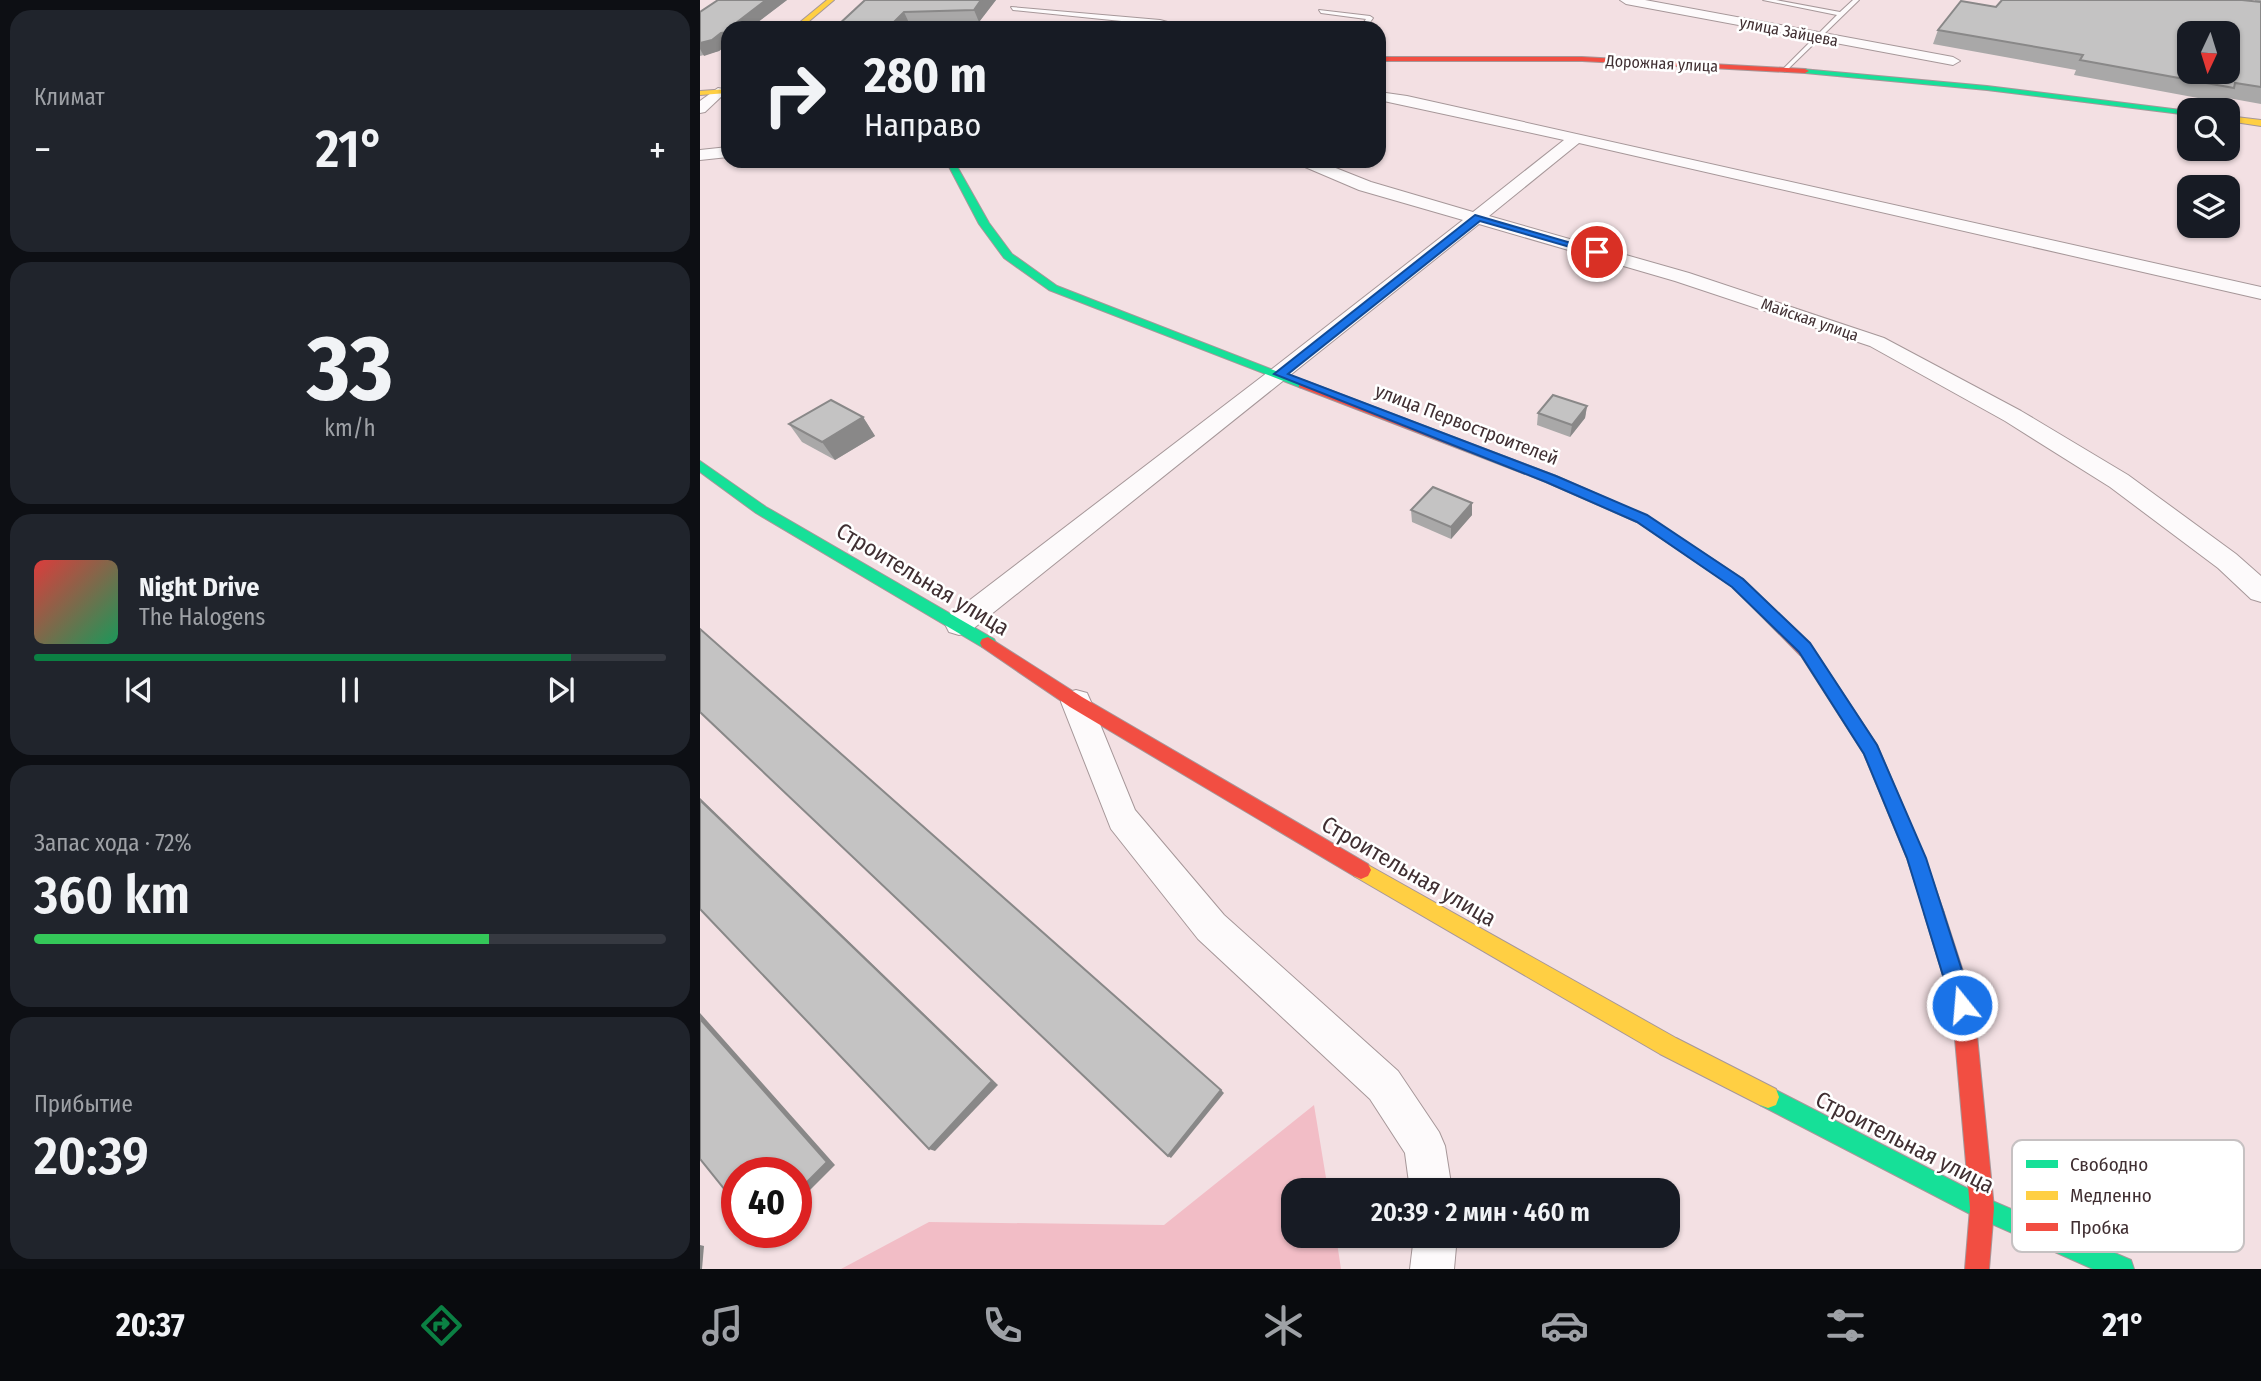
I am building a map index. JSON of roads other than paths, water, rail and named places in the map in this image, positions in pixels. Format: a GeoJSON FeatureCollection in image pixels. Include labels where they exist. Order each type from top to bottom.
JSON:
{"type":"FeatureCollection","features":[{"type":"Feature","properties":{"kind":"street"},"geometry":{"type":"LineString","coordinates":[[806,21],[831,0]]}},
{"type":"Feature","properties":{"kind":"street","name":"улица Зайцева"},"geometry":{"type":"LineString","coordinates":[[1628,0],[1953,61]]}},
{"type":"Feature","properties":{"kind":"street","name":"Дорожная улица"},"geometry":{"type":"LineString","coordinates":[[1386,59],[1522,57],[1785,70],[1944,83],[2177,112]]}},
{"type":"Feature","properties":{"kind":"street"},"geometry":{"type":"LineString","coordinates":[[700,93],[721,90]]}},
{"type":"Feature","properties":{"kind":"street"},"geometry":{"type":"LineString","coordinates":[[700,109],[721,92]]}},
{"type":"Feature","properties":{"kind":"street"},"geometry":{"type":"LineString","coordinates":[[1386,97],[2261,293]]}},
{"type":"Feature","properties":{"kind":"street"},"geometry":{"type":"LineString","coordinates":[[2240,120],[2261,123]]}},
{"type":"Feature","properties":{"kind":"street"},"geometry":{"type":"LineString","coordinates":[[958,624],[1280,374],[1575,138]]}},
{"type":"Feature","properties":{"kind":"street"},"geometry":{"type":"LineString","coordinates":[[700,155],[721,153]]}},
{"type":"Feature","properties":{"kind":"street","name":"улица Первостроителей"},"geometry":{"type":"LineString","coordinates":[[954,168],[984,224],[1007,257],[1053,288],[1138,323],[1280,374],[1551,479],[1642,519],[1738,583],[1804,648],[1871,750],[1916,858],[1962,1005],[1982,1208],[1977,1269]]}},
{"type":"Feature","properties":{"kind":"street","name":"Майская улица"},"geometry":{"type":"LineString","coordinates":[[1321,168],[1365,186],[1694,281],[1877,342],[2013,416],[2119,481],[2227,561],[2261,592]]}},
{"type":"Feature","properties":{"kind":"street","name":"Строительная улица"},"geometry":{"type":"LineString","coordinates":[[700,465],[761,510],[958,624],[1076,702],[1217,787],[1668,1046],[2012,1221]]}},
{"type":"Feature","properties":{"kind":"street"},"geometry":{"type":"LineString","coordinates":[[1076,702],[1123,819],[1211,928],[1384,1085],[1425,1146],[1429,1178]]}},
{"type":"Feature","properties":{"kind":"street"},"geometry":{"type":"LineString","coordinates":[[1432,1269],[1435,1248]]}},
{"type":"Feature","properties":{"kind":"street","name":"Строительная улица"},"geometry":{"type":"LineString","coordinates":[[2083,1252],[2122,1269]]}},
{"type":"Feature","properties":{"kind":"lane"},"geometry":{"type":"LineString","coordinates":[[1766,0],[1842,14]]}},
{"type":"Feature","properties":{"kind":"lane"},"geometry":{"type":"LineString","coordinates":[[1785,70],[1856,0]]}},
{"type":"Feature","properties":{"kind":"lane"},"geometry":{"type":"LineString","coordinates":[[1013,8],[1150,21]]}},
{"type":"Feature","properties":{"kind":"lane"},"geometry":{"type":"LineString","coordinates":[[1321,11],[1370,18],[1368,21]]}}]}
